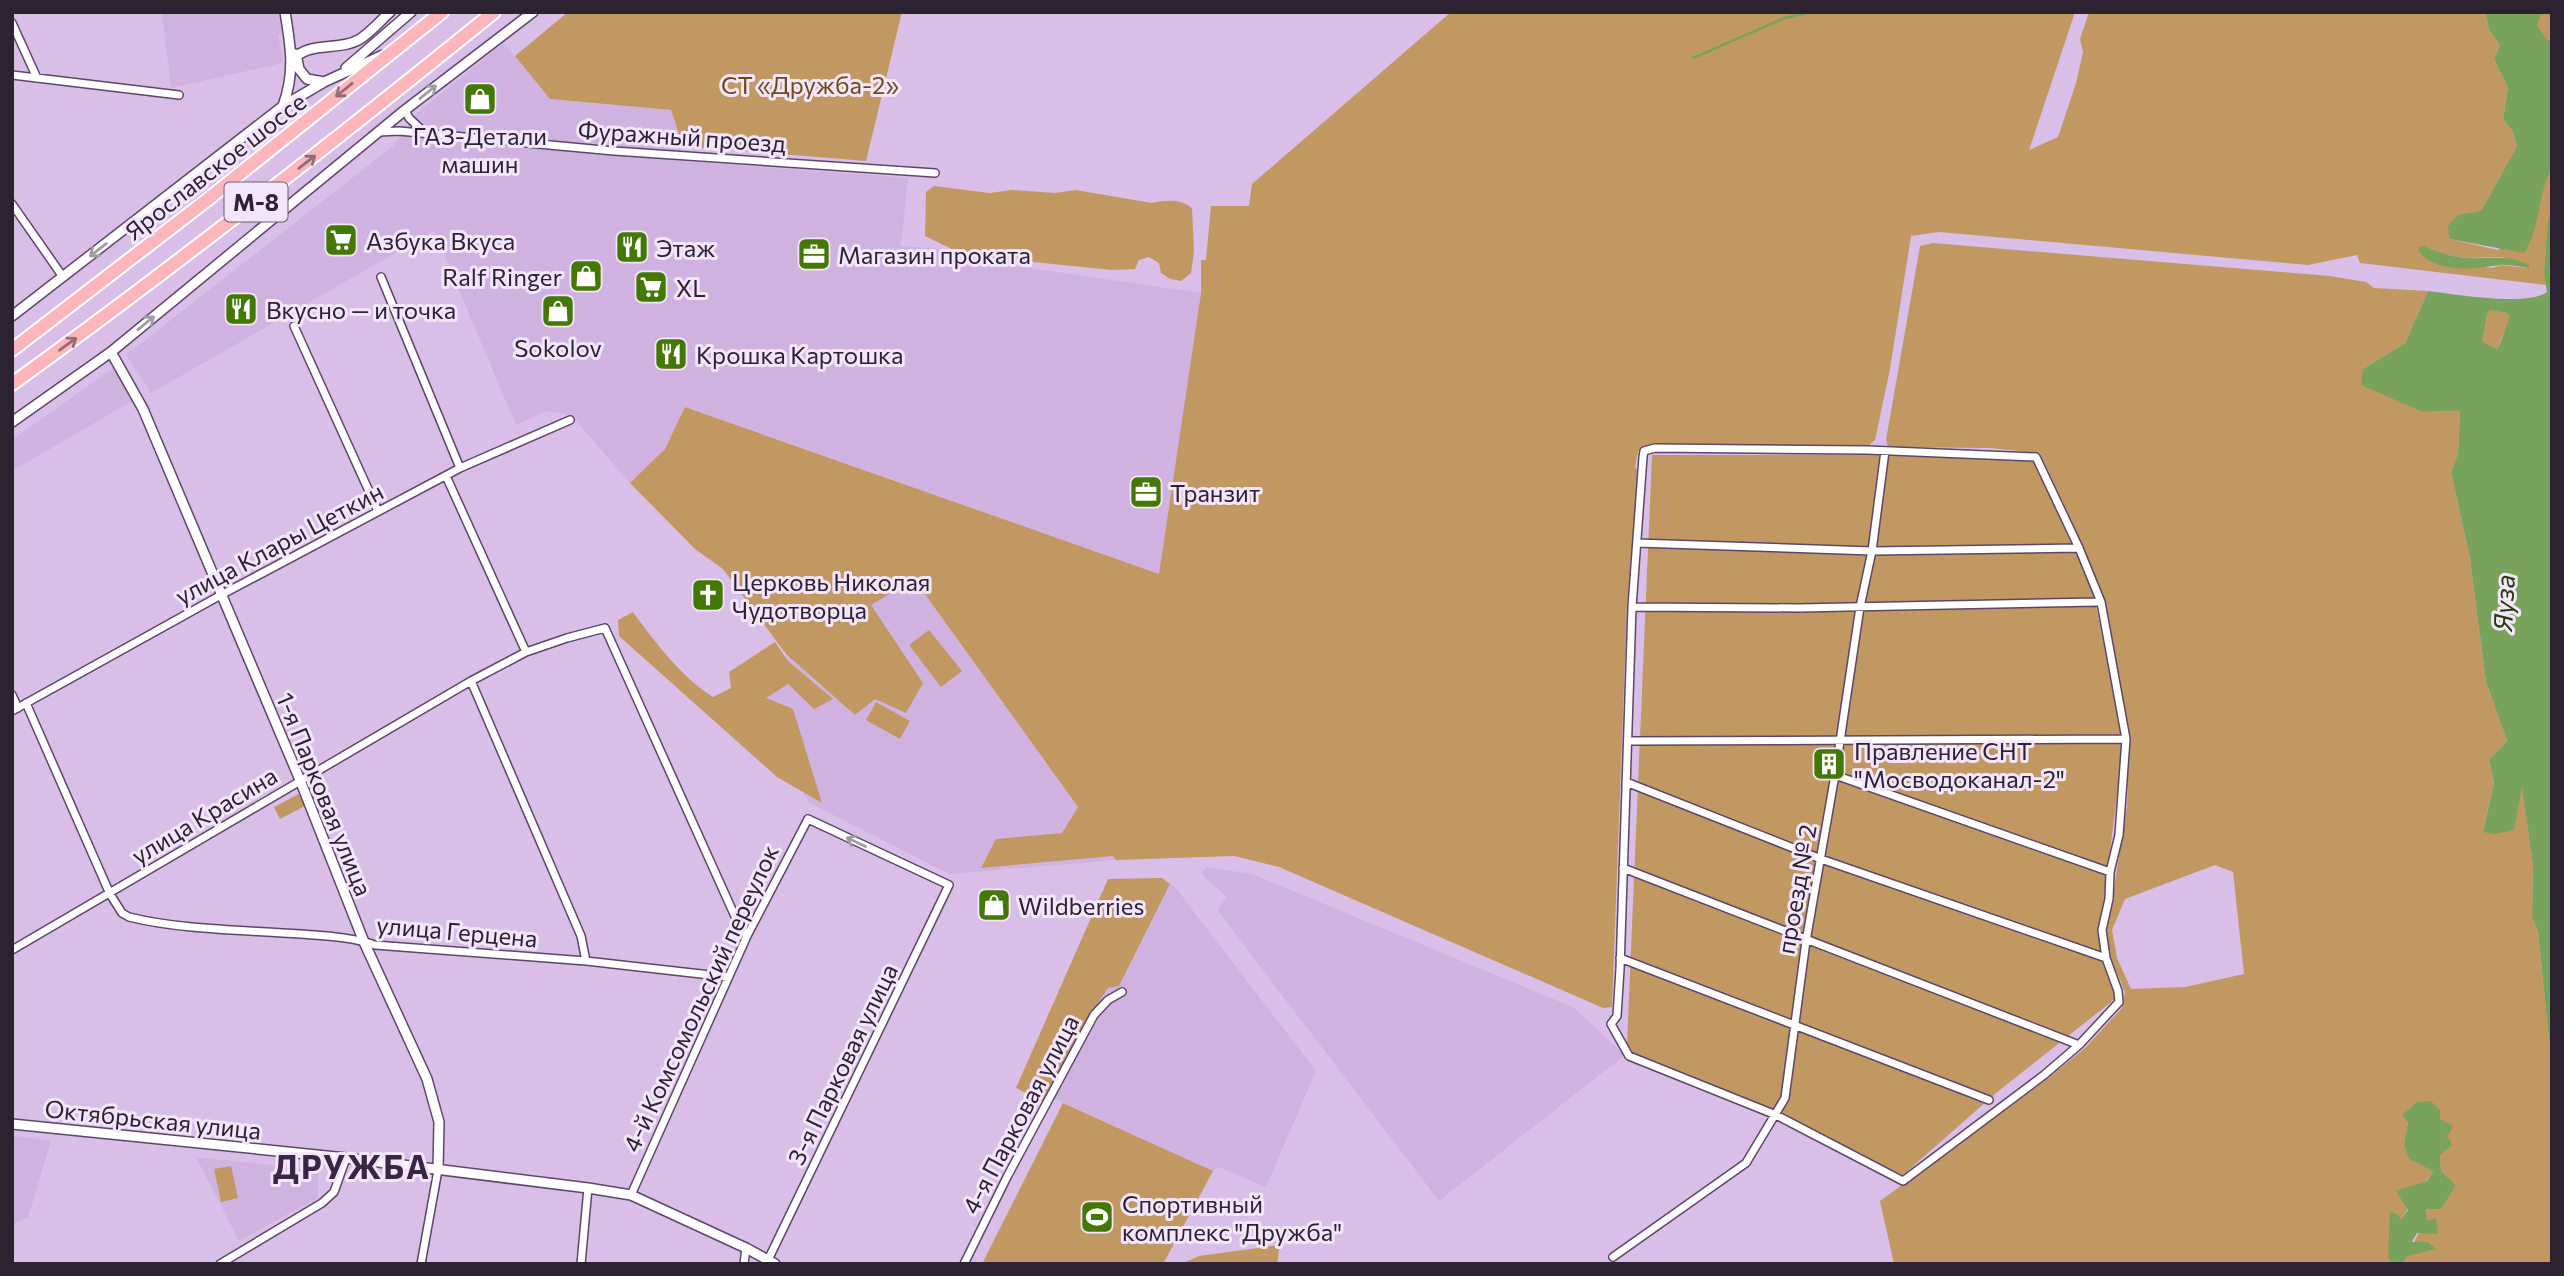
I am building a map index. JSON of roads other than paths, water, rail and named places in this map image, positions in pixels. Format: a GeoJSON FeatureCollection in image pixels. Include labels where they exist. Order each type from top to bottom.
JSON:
{"type":"FeatureCollection","features":[{"type":"Feature","properties":{"kind":"highway","name":"Ярославское шоссе"},"geometry":{"type":"LineString","coordinates":[[12,350],[442,12]]}},
{"type":"Feature","properties":{"kind":"highway","name":"М-8"},"geometry":{"type":"LineString","coordinates":[[12,384],[139,293],[342,135],[494,12]]}},
{"type":"Feature","properties":{"kind":"street"},"geometry":{"type":"LineString","coordinates":[[285,12],[294,58],[299,69],[307,79],[324,82]]}},
{"type":"Feature","properties":{"kind":"street"},"geometry":{"type":"LineString","coordinates":[[283,106],[290,86],[294,58],[308,49],[336,47],[360,39],[390,12]]}},
{"type":"Feature","properties":{"kind":"street"},"geometry":{"type":"LineString","coordinates":[[338,76],[411,12]]}},
{"type":"Feature","properties":{"kind":"street"},"geometry":{"type":"LineString","coordinates":[[450,74],[522,12]]}},
{"type":"Feature","properties":{"kind":"street"},"geometry":{"type":"LineString","coordinates":[[12,422],[111,352],[405,110],[533,12]]}},
{"type":"Feature","properties":{"kind":"street"},"geometry":{"type":"LineString","coordinates":[[12,23],[37,78]]}},
{"type":"Feature","properties":{"kind":"street"},"geometry":{"type":"LineString","coordinates":[[12,316],[283,106],[324,82],[397,48]]}},
{"type":"Feature","properties":{"kind":"street"},"geometry":{"type":"LineString","coordinates":[[12,75],[179,95]]}},
{"type":"Feature","properties":{"kind":"street"},"geometry":{"type":"LineString","coordinates":[[405,110],[409,118],[427,134]]}},
{"type":"Feature","properties":{"kind":"street","name":"Фуражный проезд"},"geometry":{"type":"LineString","coordinates":[[378,132],[935,173]]}},
{"type":"Feature","properties":{"kind":"street"},"geometry":{"type":"LineString","coordinates":[[12,204],[63,277]]}},
{"type":"Feature","properties":{"kind":"street"},"geometry":{"type":"LineString","coordinates":[[381,277],[460,468]]}},
{"type":"Feature","properties":{"kind":"street"},"geometry":{"type":"LineString","coordinates":[[294,326],[378,511]]}},
{"type":"Feature","properties":{"kind":"street","name":"1-я Парковая улица"},"geometry":{"type":"LineString","coordinates":[[111,352],[142,409],[300,780],[364,942],[427,1079],[440,1137],[438,1170],[421,1264]]}},
{"type":"Feature","properties":{"kind":"street","name":"улица Клары Цеткин"},"geometry":{"type":"LineString","coordinates":[[15,709],[221,595],[460,468],[570,420]]}},
{"type":"Feature","properties":{"kind":"street"},"geometry":{"type":"LineString","coordinates":[[1647,449],[1885,451],[2036,457],[2079,548],[2101,602],[2126,739],[2119,835],[2110,872],[2109,899],[2102,930],[2105,958],[2118,990],[2119,1002],[2079,1045],[2044,1075],[1903,1181],[1776,1115],[1629,1056],[1611,1024],[1617,1016],[1632,607],[1637,543],[1643,457],[1647,449]]}},
{"type":"Feature","properties":{"kind":"street","name":"проезд № 2"},"geometry":{"type":"LineString","coordinates":[[1613,1257],[1746,1163],[1785,1098],[1806,941],[1835,775],[1860,607],[1872,551],[1885,451]]}},
{"type":"Feature","properties":{"kind":"street"},"geometry":{"type":"LineString","coordinates":[[446,476],[526,652]]}},
{"type":"Feature","properties":{"kind":"street"},"geometry":{"type":"LineString","coordinates":[[1637,543],[1872,551],[2079,548]]}},
{"type":"Feature","properties":{"kind":"street"},"geometry":{"type":"LineString","coordinates":[[1632,607],[1860,607],[2097,602]]}},
{"type":"Feature","properties":{"kind":"street","name":"улица Красина"},"geometry":{"type":"LineString","coordinates":[[12,950],[471,681],[526,652],[605,628],[738,923],[747,936]]}},
{"type":"Feature","properties":{"kind":"street"},"geometry":{"type":"LineString","coordinates":[[471,681],[581,936],[586,961]]}},
{"type":"Feature","properties":{"kind":"street"},"geometry":{"type":"LineString","coordinates":[[12,695],[15,709]]}},
{"type":"Feature","properties":{"kind":"street"},"geometry":{"type":"LineString","coordinates":[[26,704],[110,894]]}},
{"type":"Feature","properties":{"kind":"street"},"geometry":{"type":"LineString","coordinates":[[1628,741],[2126,739]]}},
{"type":"Feature","properties":{"kind":"street"},"geometry":{"type":"LineString","coordinates":[[1835,775],[2110,872]]}},
{"type":"Feature","properties":{"kind":"street"},"geometry":{"type":"LineString","coordinates":[[1626,782],[1821,859],[2105,958]]}},
{"type":"Feature","properties":{"kind":"street","name":"4-й Комсомольский переулок"},"geometry":{"type":"LineString","coordinates":[[631,1195],[747,936],[808,820]]}},
{"type":"Feature","properties":{"kind":"street","name":"3-я Парковая улица"},"geometry":{"type":"LineString","coordinates":[[772,1262],[949,885],[808,820]]}},
{"type":"Feature","properties":{"kind":"street"},"geometry":{"type":"LineString","coordinates":[[1622,868],[2079,1045]]}},
{"type":"Feature","properties":{"kind":"street","name":"улица Герцена"},"geometry":{"type":"LineString","coordinates":[[110,894],[122,912],[138,919],[364,942],[375,946],[586,961],[728,977]]}},
{"type":"Feature","properties":{"kind":"street"},"geometry":{"type":"LineString","coordinates":[[1620,958],[1989,1100]]}},
{"type":"Feature","properties":{"kind":"street","name":"4-я Парковая улица"},"geometry":{"type":"LineString","coordinates":[[964,1264],[1007,1177],[1094,1015],[1108,1000],[1122,992]]}},
{"type":"Feature","properties":{"kind":"street","name":"Октябрьская улица"},"geometry":{"type":"LineString","coordinates":[[12,1124],[346,1158],[631,1195],[772,1262]]}},
{"type":"Feature","properties":{"kind":"street"},"geometry":{"type":"LineString","coordinates":[[220,1264],[321,1203],[334,1192],[346,1158]]}},
{"type":"Feature","properties":{"kind":"street"},"geometry":{"type":"LineString","coordinates":[[581,1264],[588,1188]]}},
{"type":"Feature","properties":{"kind":"street"},"geometry":{"type":"LineString","coordinates":[[744,1264],[746,1248]]}},
{"type":"Feature","properties":{"kind":"water"},"geometry":{"type":"Polygon","coordinates":[[[2485,12],[2541,14],[2537,26],[2547,40],[2552,41],[2552,168],[2533,233],[2524,253],[2449,239],[2448,226],[2458,215],[2481,211],[2517,146],[2513,132],[2503,119],[2508,88],[2494,59],[2500,45],[2489,30],[2485,12]]]}},
{"type":"Feature","properties":{"kind":"water","name":"Яуза"},"geometry":{"type":"Polygon","coordinates":[[[2552,208],[2552,1069],[2538,932],[2532,917],[2533,866],[2522,787],[2514,830],[2495,834],[2483,832],[2494,782],[2489,760],[2507,741],[2486,682],[2470,559],[2451,472],[2458,455],[2460,411],[2423,412],[2361,385],[2363,369],[2405,343],[2428,291],[2508,299],[2524,299],[2547,292],[2544,272],[2548,222],[2552,208]],[[2489,310],[2482,341],[2497,349],[2510,317],[2507,313],[2489,310]]]}},
{"type":"Feature","properties":{"kind":"water"},"geometry":{"type":"Polygon","coordinates":[[[2425,246],[2456,257],[2514,259],[2529,265],[2529,268],[2503,265],[2447,267],[2436,264],[2419,252],[2419,247],[2425,246]]]}},
{"type":"Feature","properties":{"kind":"water"},"geometry":{"type":"Polygon","coordinates":[[[2431,1101],[2440,1110],[2440,1119],[2453,1126],[2447,1136],[2452,1145],[2440,1155],[2441,1171],[2456,1185],[2441,1209],[2426,1209],[2427,1220],[2436,1219],[2438,1234],[2417,1233],[2412,1242],[2428,1242],[2436,1249],[2408,1256],[2402,1264],[2395,1264],[2388,1258],[2390,1212],[2401,1219],[2408,1210],[2396,1191],[2427,1181],[2433,1171],[2409,1159],[2404,1144],[2408,1122],[2402,1115],[2417,1102],[2431,1101]]]}},
{"type":"Feature","properties":{"kind":"waterway"},"geometry":{"type":"LineString","coordinates":[[1693,58],[1785,18],[1811,12]]}},
{"type":"Feature","properties":{"kind":"place","name":"ГАЗ-Детали машин"},"geometry":{"type":"Point","coordinates":[480,99]}},
{"type":"Feature","properties":{"kind":"place","name":"Азбука Вкуса"},"geometry":{"type":"Point","coordinates":[341,240]}},
{"type":"Feature","properties":{"kind":"place","name":"Этаж"},"geometry":{"type":"Point","coordinates":[632,247]}},
{"type":"Feature","properties":{"kind":"place","name":"Магазин проката"},"geometry":{"type":"Point","coordinates":[814,254]}},
{"type":"Feature","properties":{"kind":"place","name":"Ralf Ringer"},"geometry":{"type":"Point","coordinates":[586,276]}},
{"type":"Feature","properties":{"kind":"place","name":"XL"},"geometry":{"type":"Point","coordinates":[651,287]}},
{"type":"Feature","properties":{"kind":"place","name":"Вкусно — и точка"},"geometry":{"type":"Point","coordinates":[241,309]}},
{"type":"Feature","properties":{"kind":"place","name":"Sokolov"},"geometry":{"type":"Point","coordinates":[558,311]}},
{"type":"Feature","properties":{"kind":"place","name":"Крошка Картошка"},"geometry":{"type":"Point","coordinates":[671,354]}},
{"type":"Feature","properties":{"kind":"place","name":"Транзит"},"geometry":{"type":"Point","coordinates":[1146,492]}},
{"type":"Feature","properties":{"kind":"place","name":"Церковь Николая Чудотворца"},"geometry":{"type":"Point","coordinates":[708,595]}},
{"type":"Feature","properties":{"kind":"place","name":"Правление СНТ \"Мосводоканал-2\""},"geometry":{"type":"Point","coordinates":[1829,764]}},
{"type":"Feature","properties":{"kind":"place","name":"Wildberries"},"geometry":{"type":"Point","coordinates":[994,905]}},
{"type":"Feature","properties":{"kind":"place","name":"Спортивный комплекс \"Дружба\""},"geometry":{"type":"Point","coordinates":[1097,1217]}},
{"type":"Feature","properties":{"kind":"district","name":"ДРУЖБА"},"geometry":{"type":"Point","coordinates":[352,1166]}},
{"type":"Feature","properties":{"kind":"park label","name":"СТ «Дружба-2»"},"geometry":{"type":"Point","coordinates":[810,84]}}]}
